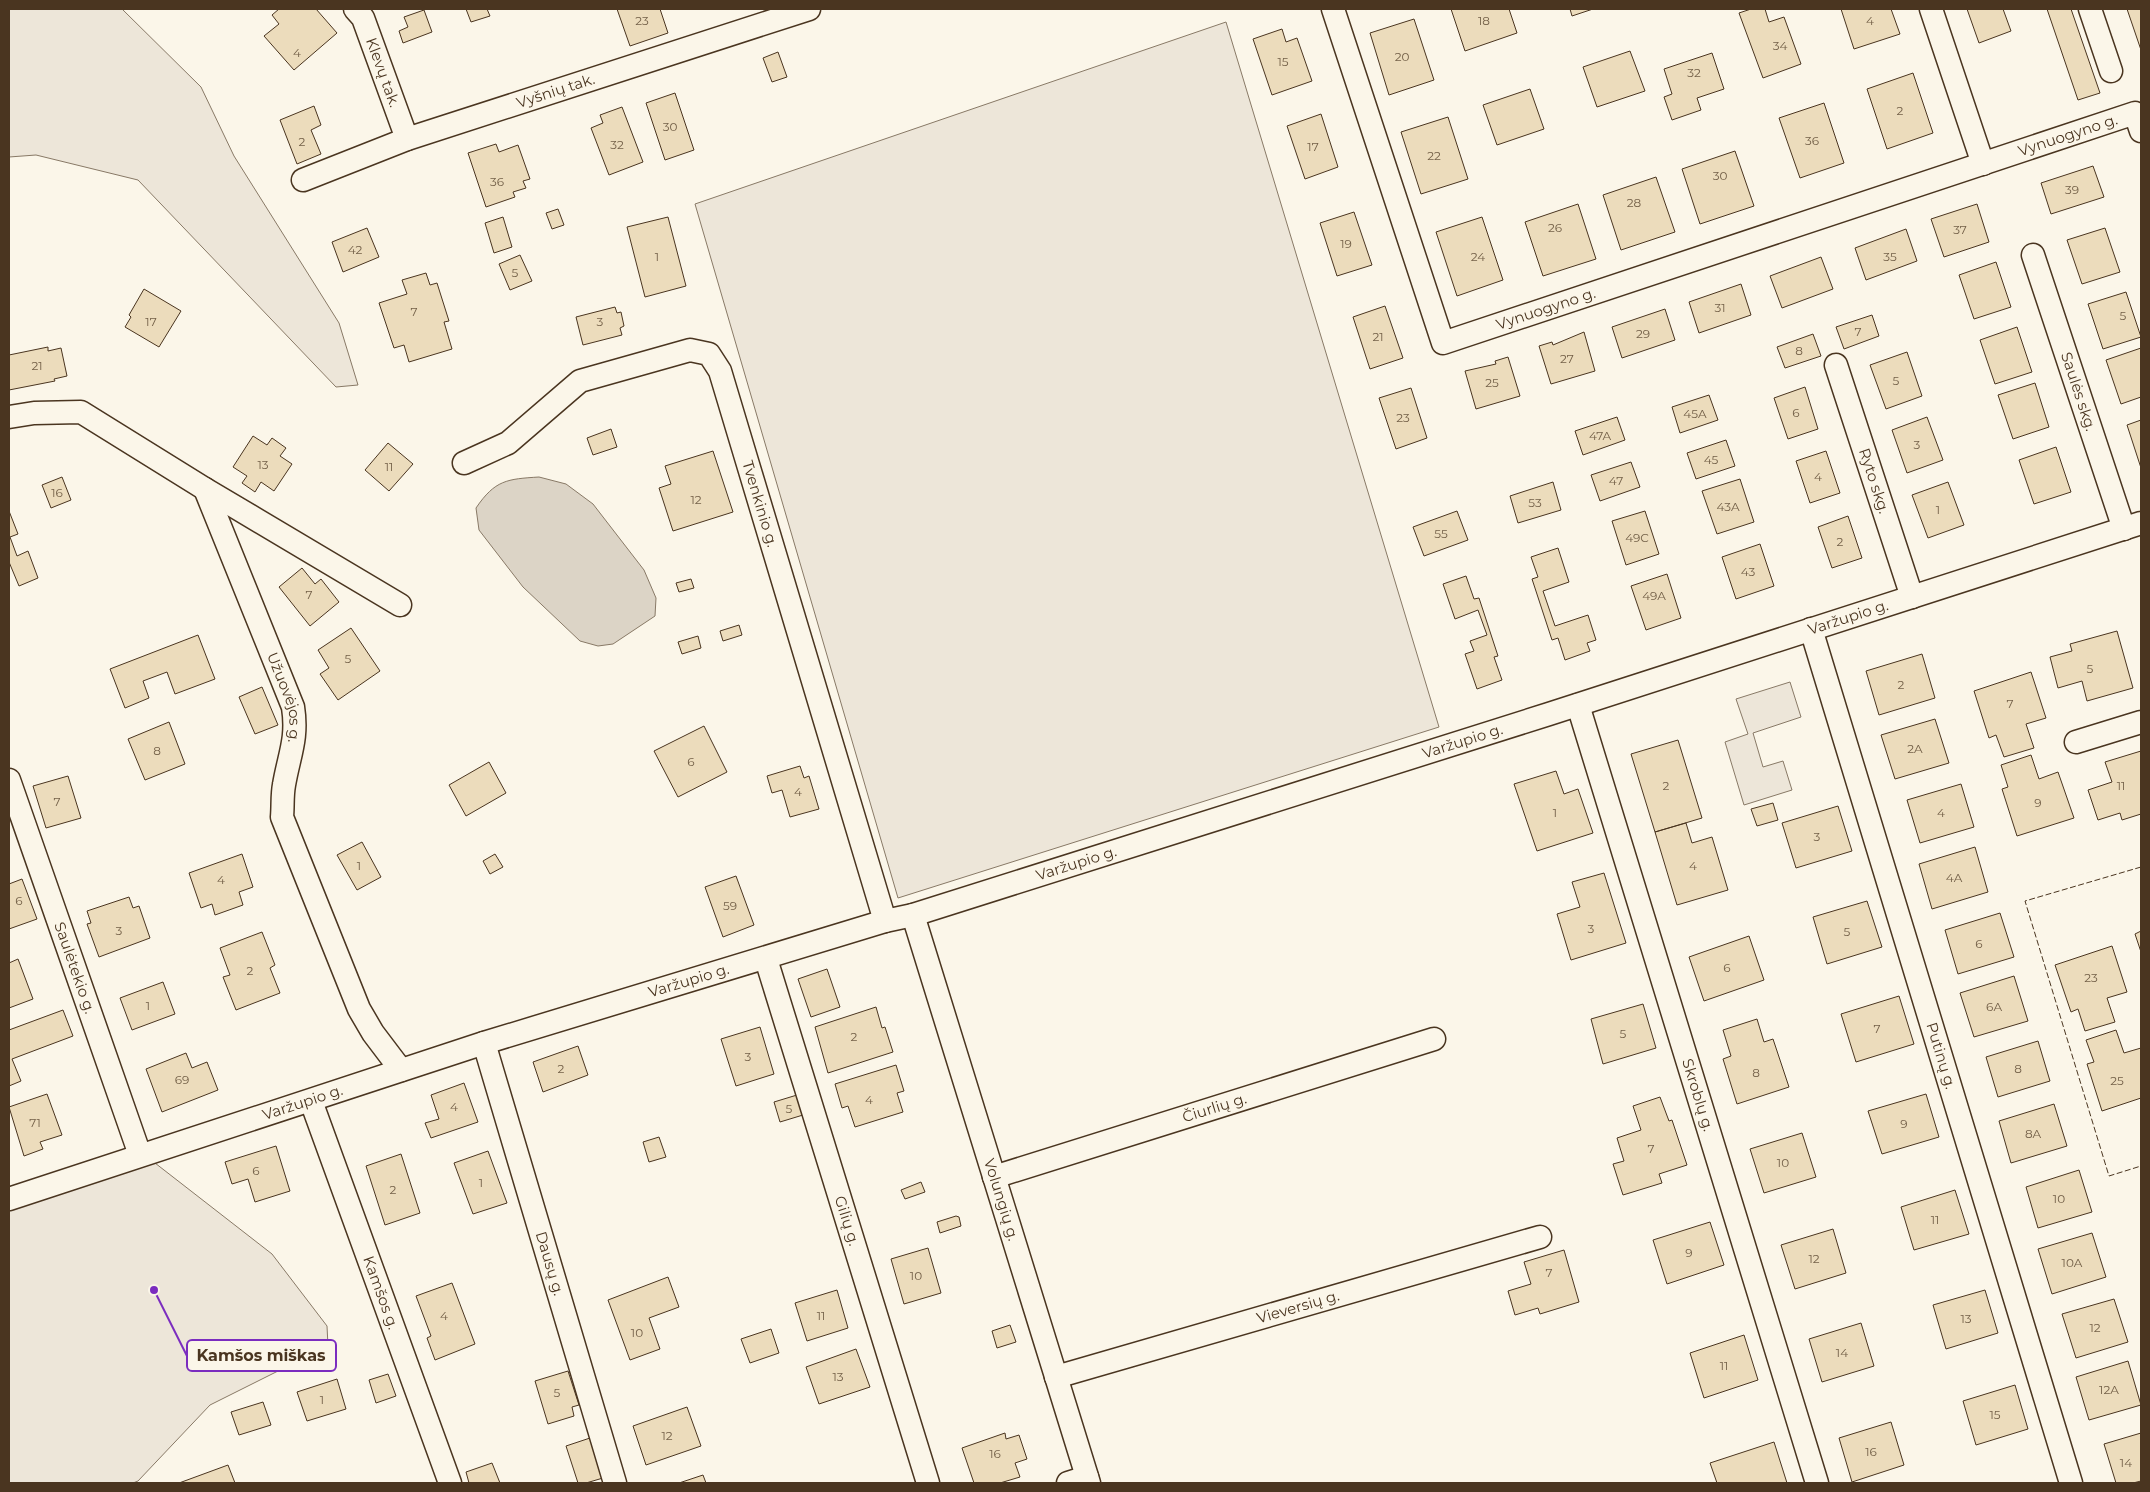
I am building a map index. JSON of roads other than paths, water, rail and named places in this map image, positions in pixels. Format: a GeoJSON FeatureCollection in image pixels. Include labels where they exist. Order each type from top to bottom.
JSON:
{"type":"FeatureCollection","features":[{"type":"Feature","properties":{"kind":"street","name":"Klevų tak."},"geometry":{"type":"LineString","coordinates":[[355,9],[363,18],[407,139]]}},
{"type":"Feature","properties":{"kind":"street","name":"Vyšnių tak."},"geometry":{"type":"LineString","coordinates":[[303,180],[407,139],[809,9]]}},
{"type":"Feature","properties":{"kind":"street","name":"Vynuogyno g."},"geometry":{"type":"LineString","coordinates":[[1333,9],[1443,343],[2135,113],[2141,131]]}},
{"type":"Feature","properties":{"kind":"street"},"geometry":{"type":"LineString","coordinates":[[1932,9],[1984,164]]}},
{"type":"Feature","properties":{"kind":"street"},"geometry":{"type":"LineString","coordinates":[[2090,9],[2112,71]]}},
{"type":"Feature","properties":{"kind":"street","name":"Saulės skg."},"geometry":{"type":"LineString","coordinates":[[2033,255],[2132,526]]}},
{"type":"Feature","properties":{"kind":"street","name":"Tvenkinio g."},"geometry":{"type":"LineString","coordinates":[[464,463],[508,443],[580,381],[690,350],[709,354],[720,372],[885,921]]}},
{"type":"Feature","properties":{"kind":"street","name":"Ryto skg."},"geometry":{"type":"LineString","coordinates":[[1836,365],[1912,597]]}},
{"type":"Feature","properties":{"kind":"street"},"geometry":{"type":"LineString","coordinates":[[9,417],[34,413],[81,412],[205,489],[400,605]]}},
{"type":"Feature","properties":{"kind":"street","name":"Užuovėjos g."},"geometry":{"type":"LineString","coordinates":[[205,489],[293,706],[296,723],[294,748],[284,786],[282,817],[359,1009],[401,1070]]}},
{"type":"Feature","properties":{"kind":"street","name":"Varžupio g."},"geometry":{"type":"LineString","coordinates":[[9,1198],[484,1043],[766,959],[885,921],[913,915],[1578,705],[2132,526]]}},
{"type":"Feature","properties":{"kind":"street","name":"Putinų g."},"geometry":{"type":"LineString","coordinates":[[1811,630],[2071,1483]]}},
{"type":"Feature","properties":{"kind":"street","name":"Skroblų g."},"geometry":{"type":"LineString","coordinates":[[1578,705],[1816,1483]]}},
{"type":"Feature","properties":{"kind":"street"},"geometry":{"type":"LineString","coordinates":[[2076,742],[2141,722]]}},
{"type":"Feature","properties":{"kind":"street","name":"Saulėtekio g."},"geometry":{"type":"LineString","coordinates":[[9,780],[140,1155]]}},
{"type":"Feature","properties":{"kind":"street","name":"Volungių g."},"geometry":{"type":"LineString","coordinates":[[913,915],[1056,1377],[1082,1481]]}},
{"type":"Feature","properties":{"kind":"street","name":"Gilių g."},"geometry":{"type":"LineString","coordinates":[[766,959],[928,1483]]}},
{"type":"Feature","properties":{"kind":"street","name":"Čiurlių g."},"geometry":{"type":"LineString","coordinates":[[994,1177],[1434,1038]]}},
{"type":"Feature","properties":{"kind":"street","name":"Dausų g."},"geometry":{"type":"LineString","coordinates":[[484,1043],[615,1483]]}},
{"type":"Feature","properties":{"kind":"street","name":"Kamšos g."},"geometry":{"type":"LineString","coordinates":[[311,1101],[450,1483]]}},
{"type":"Feature","properties":{"kind":"street","name":"Vieversių g."},"geometry":{"type":"LineString","coordinates":[[1056,1377],[1540,1237]]}},
{"type":"Feature","properties":{"kind":"place","name":"Kamšos miškas"},"geometry":{"type":"Point","coordinates":[154,1290]}}]}
